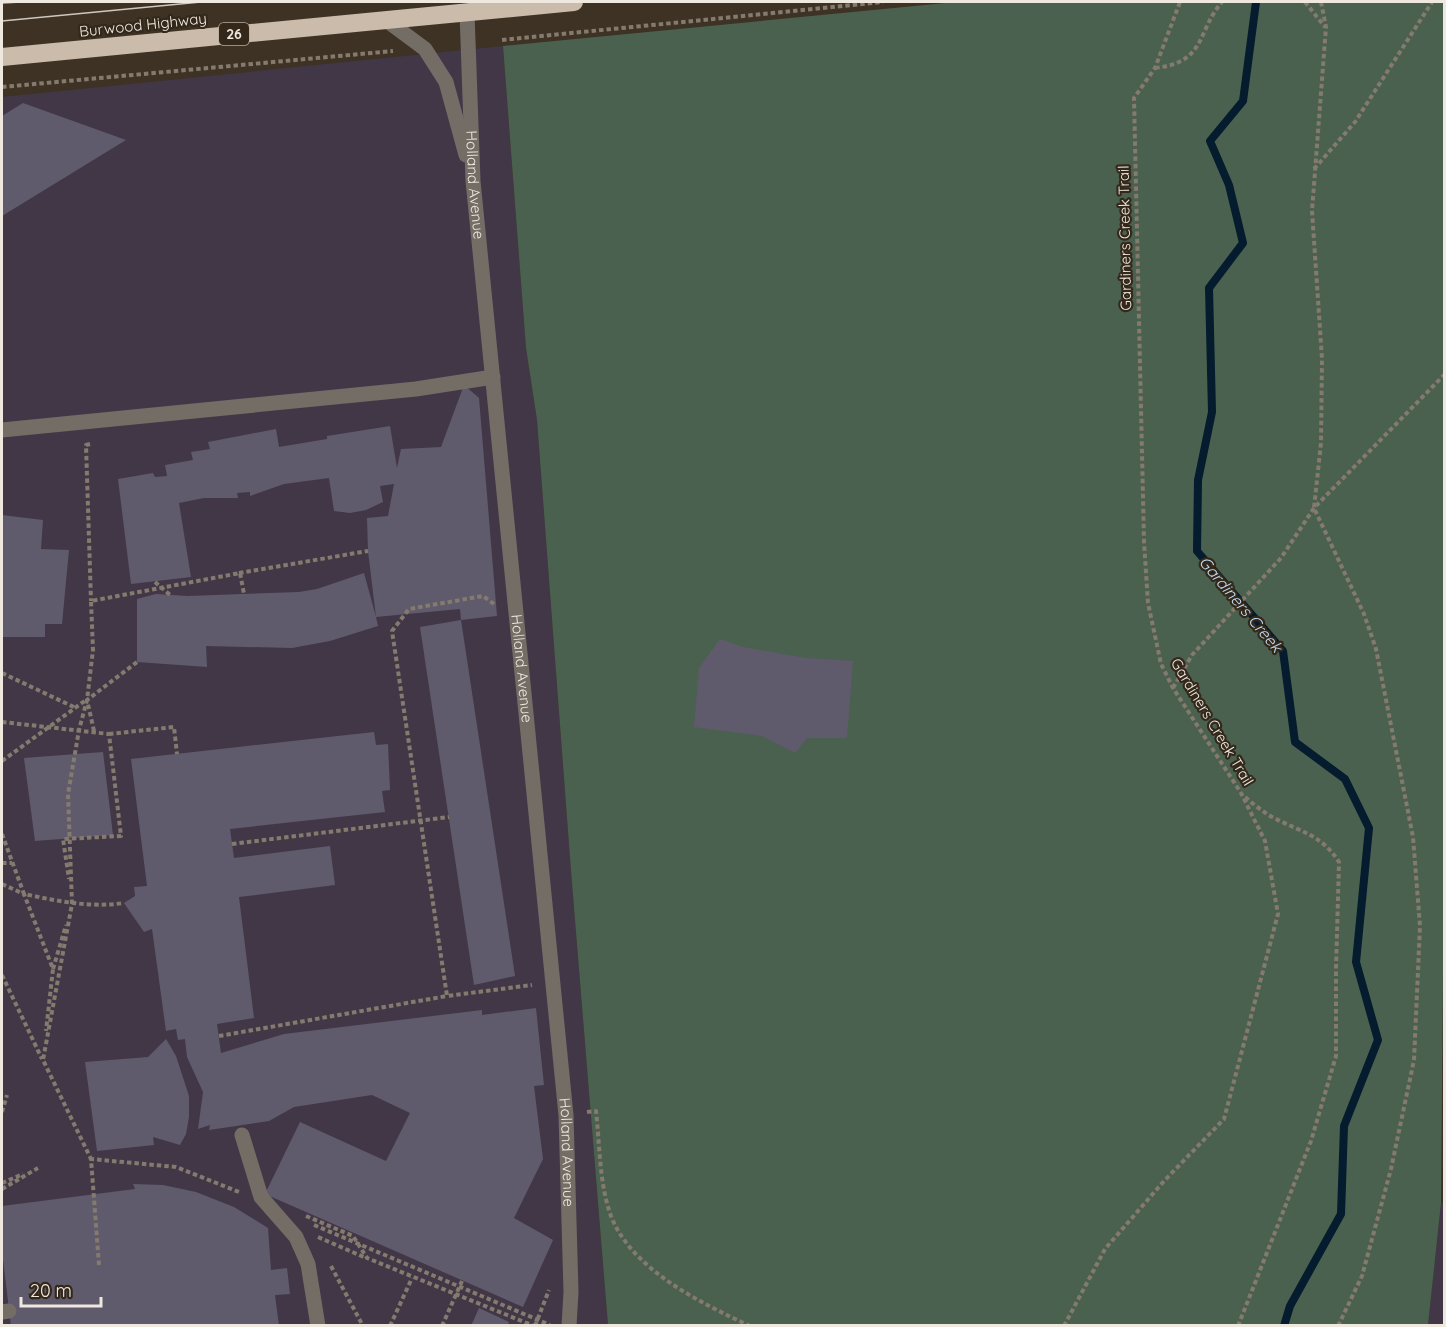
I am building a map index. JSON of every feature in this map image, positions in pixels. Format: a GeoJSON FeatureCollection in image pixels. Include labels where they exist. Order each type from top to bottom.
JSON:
{"type":"FeatureCollection","features":[{"type":"Feature","properties":{"kind":"highway","name":"Burwood Highway"},"geometry":{"type":"LineString","coordinates":[[2,57],[386,20],[466,7],[574,2]]}},
{"type":"Feature","properties":{"kind":"lane","name":"Holland Avenue"},"geometry":{"type":"LineString","coordinates":[[466,7],[473,181],[566,1115],[571,1292],[569,1326]]}},
{"type":"Feature","properties":{"kind":"lane"},"geometry":{"type":"LineString","coordinates":[[386,20],[425,49],[446,82],[473,181]]}},
{"type":"Feature","properties":{"kind":"lane"},"geometry":{"type":"LineString","coordinates":[[2,430],[494,377]]}},
{"type":"Feature","properties":{"kind":"lane"},"geometry":{"type":"LineString","coordinates":[[242,1135],[261,1197],[296,1237],[308,1264],[318,1326]]}},
{"type":"Feature","properties":{"kind":"path"},"geometry":{"type":"LineString","coordinates":[[502,40],[883,2]]}},
{"type":"Feature","properties":{"kind":"path","name":"Gardiners Creek Trail"},"geometry":{"type":"LineString","coordinates":[[1064,1326],[1105,1249],[1164,1181],[1224,1119],[1278,914],[1265,841],[1241,794],[1173,688],[1161,664],[1148,603],[1144,542],[1134,98],[1155,68],[1180,2]]}},
{"type":"Feature","properties":{"kind":"path"},"geometry":{"type":"LineString","coordinates":[[1155,68],[1171,66],[1187,58],[1201,43],[1216,8],[1222,2]]}},
{"type":"Feature","properties":{"kind":"path"},"geometry":{"type":"LineString","coordinates":[[1305,2],[1326,27]]}},
{"type":"Feature","properties":{"kind":"path"},"geometry":{"type":"LineString","coordinates":[[1321,2],[1326,27],[1312,210],[1322,358],[1321,443],[1314,508],[1364,614],[1376,649],[1413,837],[1420,926],[1414,1060],[1391,1169],[1362,1276],[1338,1326]]}},
{"type":"Feature","properties":{"kind":"path"},"geometry":{"type":"LineString","coordinates":[[1314,170],[1355,122],[1432,2]]}},
{"type":"Feature","properties":{"kind":"path"},"geometry":{"type":"LineString","coordinates":[[2,87],[400,51]]}},
{"type":"Feature","properties":{"kind":"path"},"geometry":{"type":"LineString","coordinates":[[1173,688],[1192,655],[1281,558],[1314,508],[1444,375]]}},
{"type":"Feature","properties":{"kind":"path"},"geometry":{"type":"LineString","coordinates":[[44,1060],[72,904],[68,794],[79,730],[87,700],[93,650],[86,445],[97,443]]}},
{"type":"Feature","properties":{"kind":"path"},"geometry":{"type":"LineString","coordinates":[[91,601],[368,551]]}},
{"type":"Feature","properties":{"kind":"path"},"geometry":{"type":"LineString","coordinates":[[240,573],[244,594]]}},
{"type":"Feature","properties":{"kind":"path"},"geometry":{"type":"LineString","coordinates":[[155,582],[170,595]]}},
{"type":"Feature","properties":{"kind":"path"},"geometry":{"type":"LineString","coordinates":[[409,609],[392,631],[447,996]]}},
{"type":"Feature","properties":{"kind":"path"},"geometry":{"type":"LineString","coordinates":[[2,761],[137,662]]}},
{"type":"Feature","properties":{"kind":"path"},"geometry":{"type":"LineString","coordinates":[[2,673],[76,708]]}},
{"type":"Feature","properties":{"kind":"path"},"geometry":{"type":"LineString","coordinates":[[87,700],[94,732]]}},
{"type":"Feature","properties":{"kind":"path"},"geometry":{"type":"LineString","coordinates":[[2,722],[109,734],[174,728],[177,754]]}},
{"type":"Feature","properties":{"kind":"path"},"geometry":{"type":"LineString","coordinates":[[99,1265],[91,1159],[44,1060],[52,969],[72,904],[63,839],[121,836],[109,734]]}},
{"type":"Feature","properties":{"kind":"path"},"geometry":{"type":"LineString","coordinates":[[1238,1326],[1311,1141],[1336,1056],[1339,862],[1331,849],[1320,840],[1274,818],[1241,794]]}},
{"type":"Feature","properties":{"kind":"path"},"geometry":{"type":"LineString","coordinates":[[232,844],[449,817]]}},
{"type":"Feature","properties":{"kind":"path"},"geometry":{"type":"LineString","coordinates":[[2,834],[52,969]]}},
{"type":"Feature","properties":{"kind":"path"},"geometry":{"type":"LineString","coordinates":[[2,862],[12,863]]}},
{"type":"Feature","properties":{"kind":"path"},"geometry":{"type":"LineString","coordinates":[[2,884],[24,894],[72,904],[102,906],[124,903]]}},
{"type":"Feature","properties":{"kind":"path"},"geometry":{"type":"LineString","coordinates":[[2,975],[91,1159]]}},
{"type":"Feature","properties":{"kind":"path"},"geometry":{"type":"LineString","coordinates":[[219,1036],[447,996],[534,985]]}},
{"type":"Feature","properties":{"kind":"path"},"geometry":{"type":"LineString","coordinates":[[2,1112],[7,1095]]}},
{"type":"Feature","properties":{"kind":"path"},"geometry":{"type":"LineString","coordinates":[[566,1115],[596,1111],[603,1184],[612,1217],[624,1240],[652,1269],[677,1288],[750,1326]]}},
{"type":"Feature","properties":{"kind":"path"},"geometry":{"type":"LineString","coordinates":[[91,1159],[176,1167],[245,1194]]}},
{"type":"Feature","properties":{"kind":"path"},"geometry":{"type":"LineString","coordinates":[[2,1183],[38,1168],[2,1189]]}},
{"type":"Feature","properties":{"kind":"path"},"geometry":{"type":"LineString","coordinates":[[302,1214],[353,1236],[367,1258]]}},
{"type":"Feature","properties":{"kind":"path"},"geometry":{"type":"LineString","coordinates":[[297,1218],[551,1326]]}},
{"type":"Feature","properties":{"kind":"path"},"geometry":{"type":"LineString","coordinates":[[308,1223],[311,1229]]}},
{"type":"Feature","properties":{"kind":"path"},"geometry":{"type":"LineString","coordinates":[[320,1246],[315,1236],[412,1278],[456,1293],[534,1326]]}},
{"type":"Feature","properties":{"kind":"path"},"geometry":{"type":"LineString","coordinates":[[326,1256],[363,1326]]}},
{"type":"Feature","properties":{"kind":"path"},"geometry":{"type":"LineString","coordinates":[[390,1326],[412,1278]]}},
{"type":"Feature","properties":{"kind":"path"},"geometry":{"type":"LineString","coordinates":[[442,1326],[462,1281]]}},
{"type":"Feature","properties":{"kind":"shaded area"},"geometry":{"type":"Polygon","coordinates":[[[503,46],[526,348],[537,420],[608,1325],[2,1325],[2,97],[503,46]]]}},
{"type":"Feature","properties":{"kind":"shaded area"},"geometry":{"type":"Polygon","coordinates":[[[1444,1202],[1444,1325],[1428,1325],[1441,1203],[1444,1202]]]}},
{"type":"Feature","properties":{"kind":"green space"},"geometry":{"type":"Polygon","coordinates":[[[956,2],[1444,2],[1444,863],[1441,1203],[1428,1325],[608,1325],[537,420],[526,348],[503,46],[956,2]]]}},
{"type":"Feature","properties":{"kind":"building"},"geometry":{"type":"Polygon","coordinates":[[[23,103],[126,140],[2,216],[2,116],[23,103]]]}},
{"type":"Feature","properties":{"kind":"building"},"geometry":{"type":"Polygon","coordinates":[[[464,385],[479,398],[497,616],[461,620],[460,609],[376,617],[368,551],[367,518],[388,516],[394,484],[380,486],[383,502],[366,510],[350,513],[334,511],[329,478],[284,484],[250,496],[250,492],[237,493],[238,498],[204,498],[179,503],[191,577],[131,584],[118,479],[153,473],[155,477],[167,476],[165,465],[193,460],[191,452],[210,449],[208,442],[276,429],[279,447],[327,439],[327,436],[390,426],[397,468],[401,449],[441,447],[464,385]]]}},
{"type":"Feature","properties":{"kind":"building"},"geometry":{"type":"Polygon","coordinates":[[[2,515],[43,520],[41,549],[69,550],[62,624],[45,624],[45,637],[2,637],[2,515]]]}},
{"type":"Feature","properties":{"kind":"building"},"geometry":{"type":"Polygon","coordinates":[[[364,573],[378,626],[330,641],[292,648],[206,646],[207,667],[137,662],[137,599],[156,594],[188,596],[299,592],[317,589],[364,573]]]}},
{"type":"Feature","properties":{"kind":"building"},"geometry":{"type":"Polygon","coordinates":[[[461,620],[515,976],[474,985],[420,627],[461,620]]]}},
{"type":"Feature","properties":{"kind":"building"},"geometry":{"type":"Polygon","coordinates":[[[720,639],[743,647],[806,658],[853,661],[847,738],[807,738],[795,753],[762,736],[694,727],[699,668],[720,639]]]}},
{"type":"Feature","properties":{"kind":"building"},"geometry":{"type":"Polygon","coordinates":[[[374,732],[376,745],[388,744],[390,790],[382,791],[385,812],[230,829],[234,858],[330,846],[335,885],[239,897],[254,1018],[217,1024],[221,1053],[284,1034],[482,1010],[482,1015],[536,1008],[544,1085],[534,1086],[543,1159],[514,1218],[553,1240],[523,1307],[265,1194],[300,1122],[386,1161],[410,1113],[372,1095],[294,1107],[269,1121],[209,1130],[210,1125],[198,1129],[203,1092],[187,1057],[185,1039],[178,1040],[176,1029],[166,1031],[152,929],[144,932],[124,903],[135,896],[134,887],[147,886],[131,759],[374,732]]]}},
{"type":"Feature","properties":{"kind":"building"},"geometry":{"type":"Polygon","coordinates":[[[103,752],[113,835],[35,841],[24,758],[103,752]]]}},
{"type":"Feature","properties":{"kind":"building"},"geometry":{"type":"Polygon","coordinates":[[[166,1039],[176,1056],[189,1096],[186,1134],[180,1145],[153,1137],[154,1145],[97,1151],[85,1062],[148,1057],[166,1039]]]}},
{"type":"Feature","properties":{"kind":"building"},"geometry":{"type":"Polygon","coordinates":[[[133,1184],[163,1185],[196,1192],[234,1207],[268,1228],[271,1270],[287,1268],[290,1294],[275,1295],[279,1326],[11,1326],[2,1251],[2,1206],[135,1189],[133,1184]]]}},
{"type":"Feature","properties":{"kind":"building"},"geometry":{"type":"Polygon","coordinates":[[[479,1308],[509,1322],[507,1326],[471,1326],[479,1308]]]}},
{"type":"Feature","properties":{"kind":"waterway","name":"Gardiners Creek"},"geometry":{"type":"LineString","coordinates":[[1256,2],[1243,101],[1210,141],[1229,185],[1243,243],[1209,288],[1212,412],[1198,480],[1197,551],[1283,651],[1295,742],[1345,779],[1369,828],[1356,962],[1378,1040],[1344,1126],[1341,1214],[1290,1306],[1284,1326]]}},
{"type":"Feature","properties":{"kind":"tram line"},"geometry":{"type":"LineString","coordinates":[[2,3],[21,2]]}},
{"type":"Feature","properties":{"kind":"tram line"},"geometry":{"type":"LineString","coordinates":[[2,21],[201,2]]}}]}
